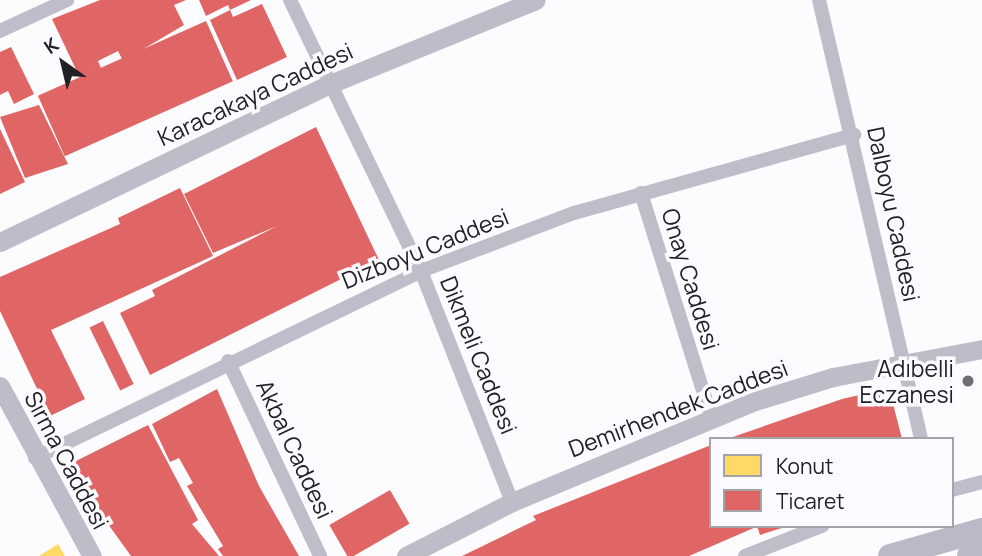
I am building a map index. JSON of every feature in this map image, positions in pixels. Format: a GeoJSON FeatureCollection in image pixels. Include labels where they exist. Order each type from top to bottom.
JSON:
{"type":"FeatureCollection","features":[{"type":"Feature","properties":{"kind":"highway"},"geometry":{"type":"LineString","coordinates":[[890,556],[982,530]]}},
{"type":"Feature","properties":{"kind":"highway"},"geometry":{"type":"LineString","coordinates":[[969,556],[982,551]]}},
{"type":"Feature","properties":{"kind":"street"},"geometry":{"type":"LineString","coordinates":[[0,31],[66,0]]}},
{"type":"Feature","properties":{"kind":"street","name":"Dikmeli Caddesi"},"geometry":{"type":"LineString","coordinates":[[290,0],[421,271],[512,502]]}},
{"type":"Feature","properties":{"kind":"street","name":"Karacakaya Caddesi"},"geometry":{"type":"LineString","coordinates":[[0,242],[330,84],[536,0]]}},
{"type":"Feature","properties":{"kind":"street","name":"Dalboyu Caddesi"},"geometry":{"type":"LineString","coordinates":[[819,0],[854,135],[921,437]]}},
{"type":"Feature","properties":{"kind":"street","name":"Dizboyu Caddesi"},"geometry":{"type":"LineString","coordinates":[[35,458],[228,361],[421,271],[641,193],[854,135]]}},
{"type":"Feature","properties":{"kind":"street","name":"Onay Caddesi"},"geometry":{"type":"LineString","coordinates":[[641,193],[710,417]]}},
{"type":"Feature","properties":{"kind":"street","name":"Demirhendek Caddesi"},"geometry":{"type":"LineString","coordinates":[[406,556],[512,502],[710,417],[795,388],[982,349]]}},
{"type":"Feature","properties":{"kind":"street","name":"Akbal Caddesi"},"geometry":{"type":"LineString","coordinates":[[228,361],[320,556]]}},
{"type":"Feature","properties":{"kind":"street","name":"Sırma Caddesi"},"geometry":{"type":"LineString","coordinates":[[0,386],[35,458],[92,556]]}},
{"type":"Feature","properties":{"kind":"street"},"geometry":{"type":"LineString","coordinates":[[954,489],[982,482]]}},
{"type":"Feature","properties":{"kind":"street"},"geometry":{"type":"LineString","coordinates":[[745,556],[817,528]]}},
{"type":"Feature","properties":{"kind":"building: Konut"},"geometry":{"type":"Polygon","coordinates":[[[58,544],[65,556],[39,556],[58,544]]]}},
{"type":"Feature","properties":{"kind":"building: Ticaret"},"geometry":{"type":"Polygon","coordinates":[[[100,0],[186,0],[174,5],[184,25],[123,61],[118,51],[98,61],[101,68],[80,78],[52,19],[100,0]]]}},
{"type":"Feature","properties":{"kind":"building: Ticaret"},"geometry":{"type":"Polygon","coordinates":[[[199,0],[251,0],[230,10],[228,5],[206,16],[199,0]]]}},
{"type":"Feature","properties":{"kind":"building: Ticaret"},"geometry":{"type":"Polygon","coordinates":[[[262,4],[287,57],[237,80],[210,20],[230,10],[233,17],[262,4]]]}},
{"type":"Feature","properties":{"kind":"building: Ticaret"},"geometry":{"type":"Polygon","coordinates":[[[206,21],[233,81],[65,156],[38,96],[206,21]]]}},
{"type":"Feature","properties":{"kind":"building: Ticaret"},"geometry":{"type":"Polygon","coordinates":[[[11,47],[34,94],[14,104],[8,91],[0,95],[0,52],[11,47]]]}},
{"type":"Feature","properties":{"kind":"building: Ticaret"},"geometry":{"type":"Polygon","coordinates":[[[39,105],[68,164],[25,178],[0,117],[39,105]]]}},
{"type":"Feature","properties":{"kind":"building: Ticaret"},"geometry":{"type":"Polygon","coordinates":[[[316,127],[379,260],[150,375],[120,313],[155,296],[152,290],[277,226],[213,253],[184,194],[316,127]]]}},
{"type":"Feature","properties":{"kind":"building: Ticaret"},"geometry":{"type":"Polygon","coordinates":[[[0,129],[25,182],[0,194],[0,129]]]}},
{"type":"Feature","properties":{"kind":"building: Ticaret"},"geometry":{"type":"Polygon","coordinates":[[[180,188],[213,256],[51,330],[85,399],[50,416],[0,311],[0,277],[120,224],[118,218],[180,188]]]}},
{"type":"Feature","properties":{"kind":"building: Ticaret"},"geometry":{"type":"Polygon","coordinates":[[[103,321],[134,384],[120,390],[90,328],[103,321]]]}},
{"type":"Feature","properties":{"kind":"building: Ticaret"},"geometry":{"type":"Polygon","coordinates":[[[889,388],[901,437],[733,437],[842,399],[889,388]]]}},
{"type":"Feature","properties":{"kind":"building: Ticaret"},"geometry":{"type":"Polygon","coordinates":[[[217,389],[259,486],[299,556],[223,556],[218,549],[223,546],[187,486],[193,483],[179,458],[170,462],[152,424],[217,389]]]}},
{"type":"Feature","properties":{"kind":"building: Ticaret"},"geometry":{"type":"Polygon","coordinates":[[[148,425],[198,520],[192,524],[219,556],[131,556],[95,506],[72,463],[148,425]]]}},
{"type":"Feature","properties":{"kind":"building: Ticaret"},"geometry":{"type":"Polygon","coordinates":[[[709,446],[709,528],[754,528],[689,556],[462,556],[536,520],[533,516],[709,446]]]}},
{"type":"Feature","properties":{"kind":"building: Ticaret"},"geometry":{"type":"Polygon","coordinates":[[[390,490],[410,524],[354,556],[347,556],[329,525],[390,490]]]}},
{"type":"Feature","properties":{"kind":"building: Ticaret"},"geometry":{"type":"Polygon","coordinates":[[[758,528],[782,528],[760,535],[758,528]]]}},
{"type":"Feature","properties":{"kind":"place","name":"Adıbelli Eczanesi"},"geometry":{"type":"Point","coordinates":[968,381]}}]}
